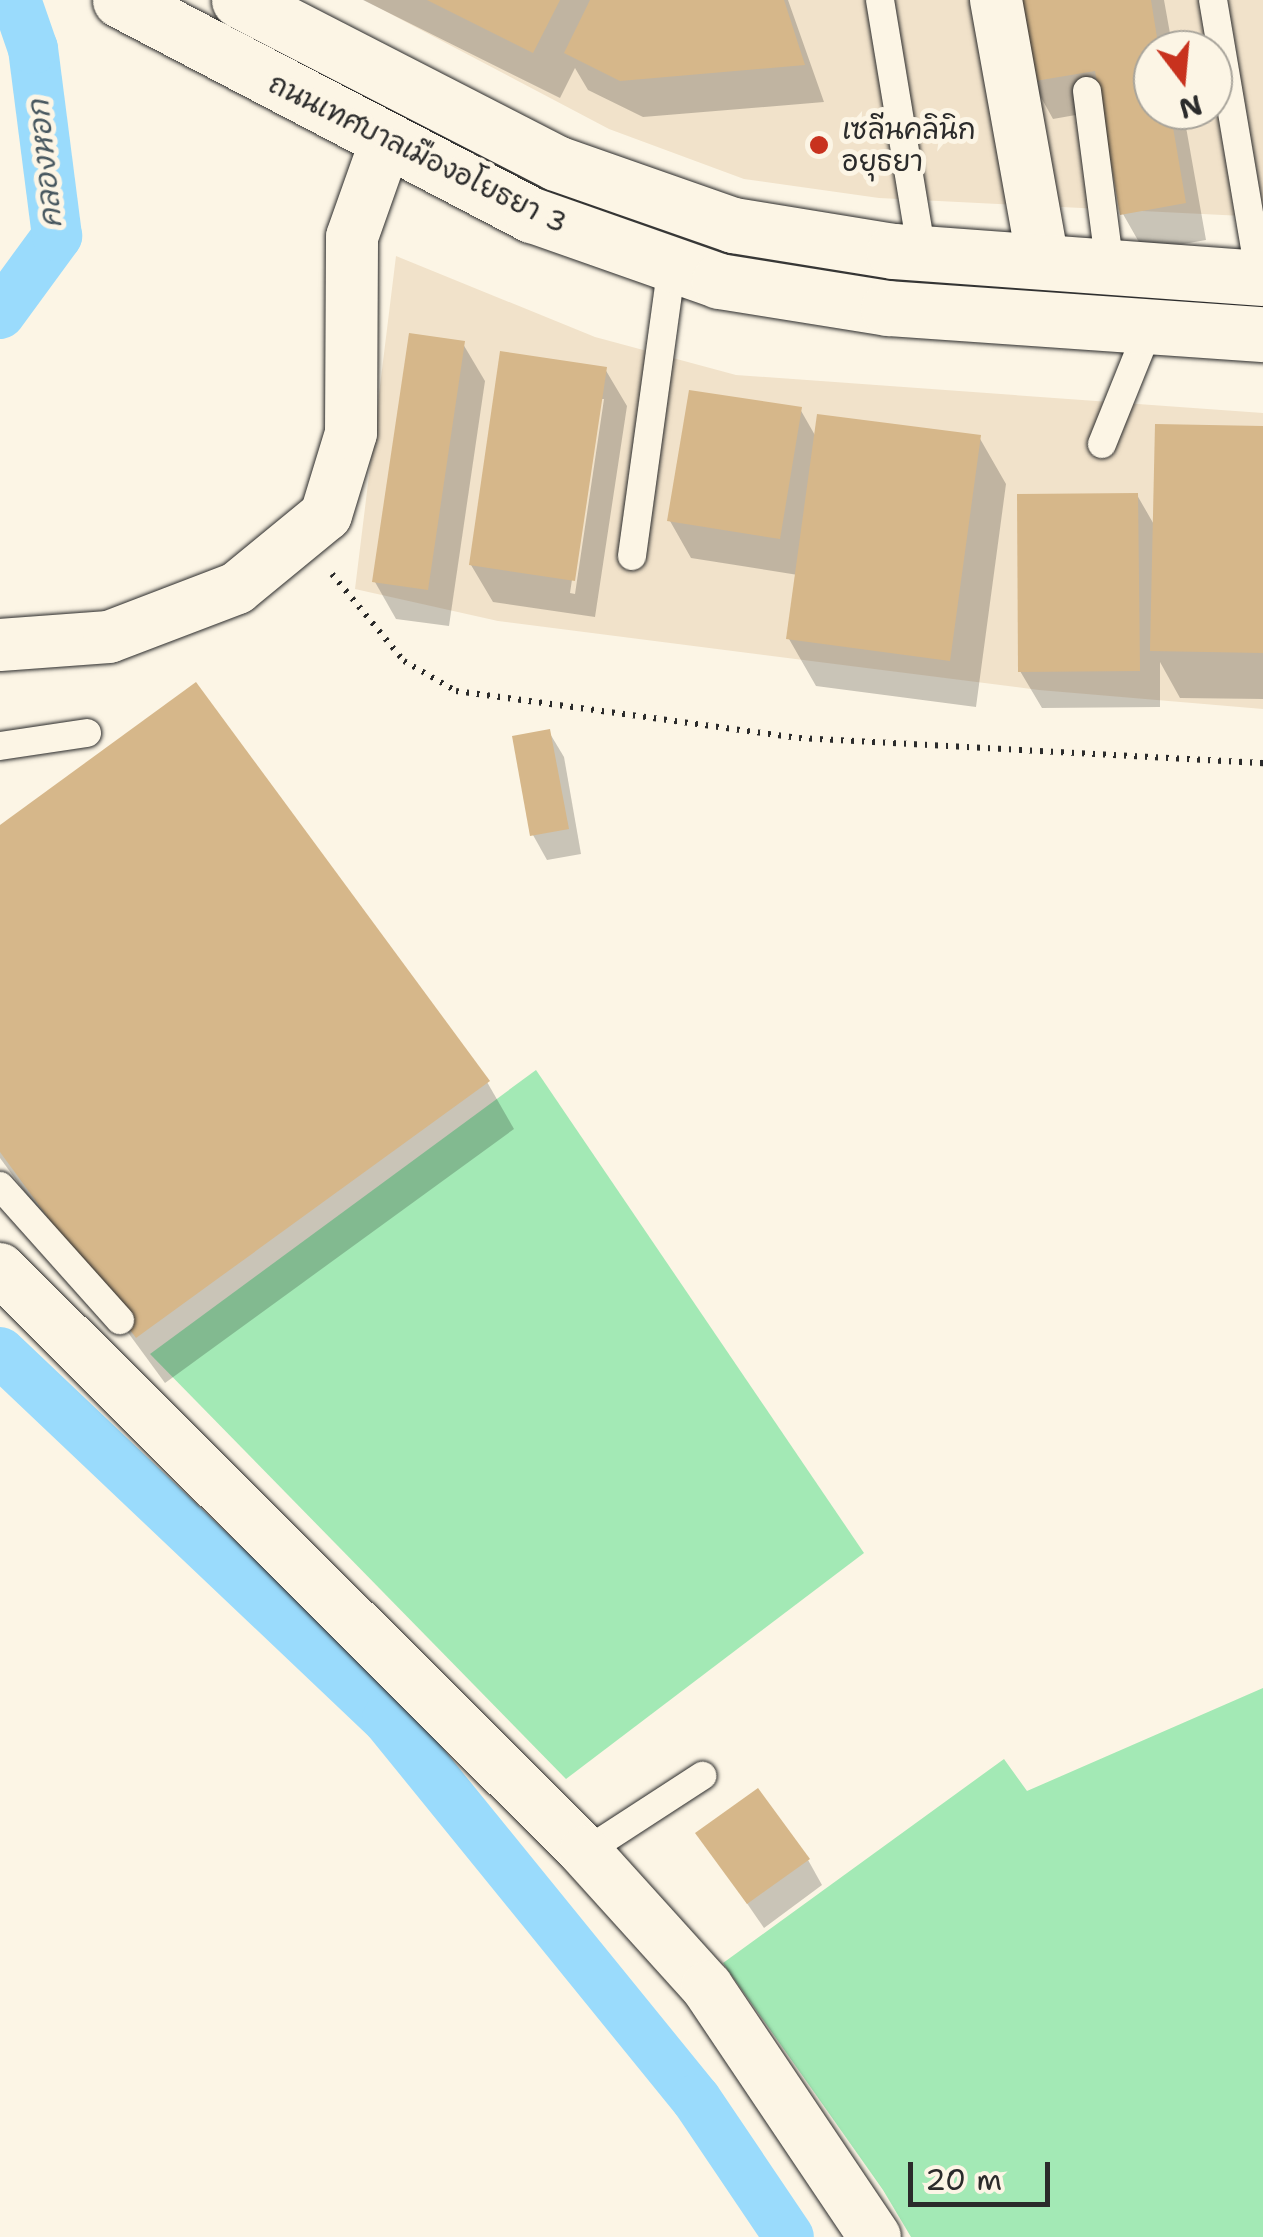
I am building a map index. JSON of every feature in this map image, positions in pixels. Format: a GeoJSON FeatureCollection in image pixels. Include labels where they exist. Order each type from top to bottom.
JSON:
{"type":"FeatureCollection","features":[{"type":"Feature","properties":{"kind":"street","name":"ถนนเทศบาลเมืองอโยธยา 3"},"geometry":{"type":"LineString","coordinates":[[120,0],[532,215],[719,281],[888,308],[1263,334]]}},
{"type":"Feature","properties":{"kind":"street","name":"ถนนเทศบาลเมืองอโยธยา 3"},"geometry":{"type":"LineString","coordinates":[[239,0],[556,163],[733,225],[922,253],[1262,278]]}},
{"type":"Feature","properties":{"kind":"street"},"geometry":{"type":"LineString","coordinates":[[996,0],[1043,262]]}},
{"type":"Feature","properties":{"kind":"street"},"geometry":{"type":"LineString","coordinates":[[0,645],[108,637],[237,588],[326,515],[351,433],[352,237],[386,141]]}},
{"type":"Feature","properties":{"kind":"street"},"geometry":{"type":"LineString","coordinates":[[0,1269],[585,1852],[707,1988],[875,2237]]}},
{"type":"Feature","properties":{"kind":"lane"},"geometry":{"type":"LineString","coordinates":[[880,0],[922,253]]}},
{"type":"Feature","properties":{"kind":"lane"},"geometry":{"type":"LineString","coordinates":[[1213,0],[1262,278]]}},
{"type":"Feature","properties":{"kind":"lane"},"geometry":{"type":"LineString","coordinates":[[1086,92],[1110,267]]}},
{"type":"Feature","properties":{"kind":"lane"},"geometry":{"type":"LineString","coordinates":[[632,556],[672,264]]}},
{"type":"Feature","properties":{"kind":"lane"},"geometry":{"type":"LineString","coordinates":[[1102,444],[1150,325]]}},
{"type":"Feature","properties":{"kind":"lane"},"geometry":{"type":"LineString","coordinates":[[0,746],[87,733]]}},
{"type":"Feature","properties":{"kind":"lane"},"geometry":{"type":"LineString","coordinates":[[0,1186],[120,1320]]}},
{"type":"Feature","properties":{"kind":"lane"},"geometry":{"type":"LineString","coordinates":[[585,1852],[702,1776]]}},
{"type":"Feature","properties":{"kind":"path"},"geometry":{"type":"LineString","coordinates":[[302,538],[404,660],[456,691],[799,738],[1263,762]]}},
{"type":"Feature","properties":{"kind":"shaded area"},"geometry":{"type":"Polygon","coordinates":[[[364,0],[1263,0],[1263,217],[879,198],[744,179],[609,129],[364,0]]]}},
{"type":"Feature","properties":{"kind":"shaded area"},"geometry":{"type":"Polygon","coordinates":[[[396,256],[595,337],[736,375],[1263,413],[1263,709],[1039,690],[498,621],[355,589],[396,256]]]}},
{"type":"Feature","properties":{"kind":"green space"},"geometry":{"type":"Polygon","coordinates":[[[536,1070],[864,1553],[566,1779],[150,1354],[536,1070]]]}},
{"type":"Feature","properties":{"kind":"green space"},"geometry":{"type":"Polygon","coordinates":[[[1263,1688],[1263,2237],[911,2237],[883,2190],[723,1963],[1004,1759],[1027,1791],[1263,1688]]]}},
{"type":"Feature","properties":{"kind":"building"},"geometry":{"type":"Polygon","coordinates":[[[427,0],[560,0],[533,53],[427,0]]]}},
{"type":"Feature","properties":{"kind":"building"},"geometry":{"type":"Polygon","coordinates":[[[590,0],[784,0],[805,65],[620,81],[564,53],[590,0]]]}},
{"type":"Feature","properties":{"kind":"building"},"geometry":{"type":"Polygon","coordinates":[[[1015,0],[1151,0],[1156,30],[1133,30],[1133,130],[1173,130],[1186,203],[1120,215],[1095,71],[1029,82],[1015,0]]]}},
{"type":"Feature","properties":{"kind":"building"},"geometry":{"type":"Polygon","coordinates":[[[409,333],[465,341],[428,590],[372,582],[409,333]]]}},
{"type":"Feature","properties":{"kind":"building"},"geometry":{"type":"Polygon","coordinates":[[[500,351],[607,367],[575,581],[469,565],[500,351]]]}},
{"type":"Feature","properties":{"kind":"building"},"geometry":{"type":"Polygon","coordinates":[[[689,390],[802,407],[780,539],[667,521],[689,390]]]}},
{"type":"Feature","properties":{"kind":"building"},"geometry":{"type":"Polygon","coordinates":[[[817,414],[981,435],[950,661],[786,639],[817,414]]]}},
{"type":"Feature","properties":{"kind":"building"},"geometry":{"type":"Polygon","coordinates":[[[1155,424],[1263,426],[1263,653],[1150,651],[1155,424]]]}},
{"type":"Feature","properties":{"kind":"building"},"geometry":{"type":"Polygon","coordinates":[[[1138,493],[1140,671],[1018,672],[1017,494],[1138,493]]]}},
{"type":"Feature","properties":{"kind":"building"},"geometry":{"type":"Polygon","coordinates":[[[196,682],[490,1081],[136,1338],[0,1152],[0,825],[196,682]]]}},
{"type":"Feature","properties":{"kind":"building"},"geometry":{"type":"Polygon","coordinates":[[[550,729],[569,829],[530,836],[512,736],[550,729]]]}},
{"type":"Feature","properties":{"kind":"building"},"geometry":{"type":"Polygon","coordinates":[[[758,1788],[810,1859],[747,1904],[695,1833],[758,1788]]]}},
{"type":"Feature","properties":{"kind":"waterway","name":"คลองหอก"},"geometry":{"type":"LineString","coordinates":[[0,314],[57,236],[33,49],[16,0]]}},
{"type":"Feature","properties":{"kind":"waterway"},"geometry":{"type":"LineString","coordinates":[[0,1352],[387,1719],[696,2099],[789,2237]]}},
{"type":"Feature","properties":{"kind":"place","name":"เซลีนคลินิก อยุธยา"},"geometry":{"type":"Point","coordinates":[819,145]}}]}
